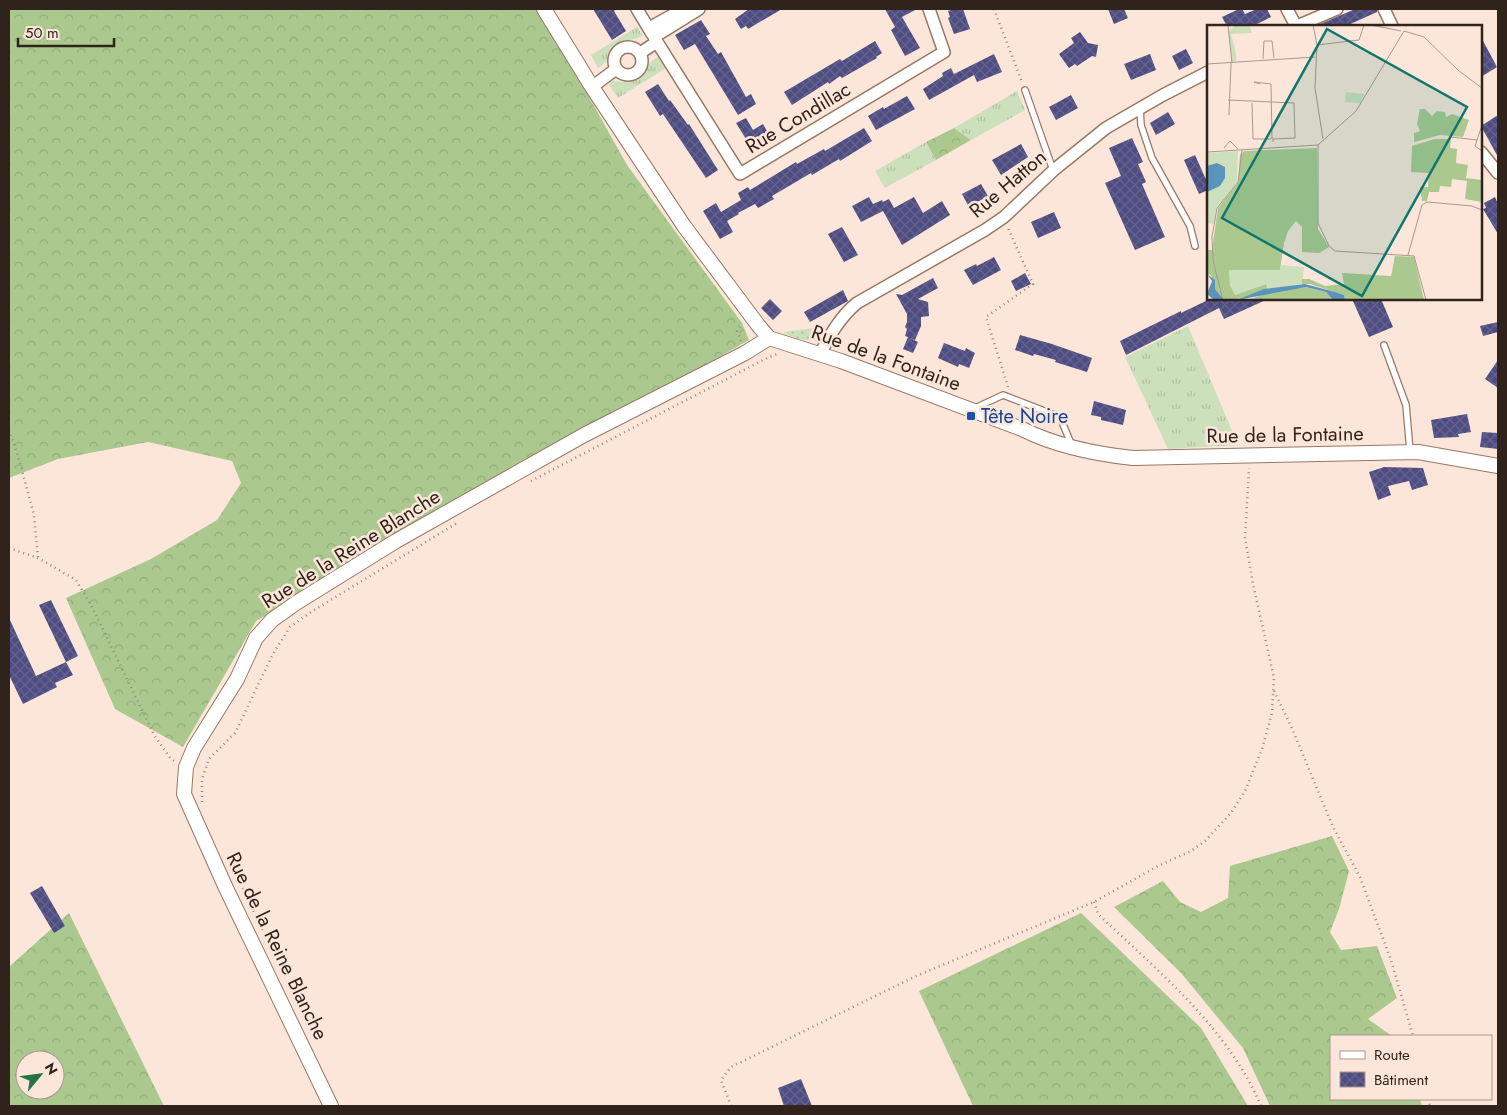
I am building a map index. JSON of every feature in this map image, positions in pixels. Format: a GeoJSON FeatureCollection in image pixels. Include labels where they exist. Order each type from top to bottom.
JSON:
{"type":"FeatureCollection","features":[{"type":"Feature","properties":{"kind":"street"},"geometry":{"type":"LineString","coordinates":[[544,9],[592,87],[684,226],[758,325],[770,338]]}},
{"type":"Feature","properties":{"kind":"street","name":"Rue Condillac"},"geometry":{"type":"LineString","coordinates":[[637,9],[740,174],[944,52],[929,9]]}},
{"type":"Feature","properties":{"kind":"street"},"geometry":{"type":"LineString","coordinates":[[640,53],[653,36],[683,9]]}},
{"type":"Feature","properties":{"kind":"street"},"geometry":{"type":"LineString","coordinates":[[653,36],[699,9]]}},
{"type":"Feature","properties":{"kind":"street"},"geometry":{"type":"LineString","coordinates":[[1287,9],[1296,25]]}},
{"type":"Feature","properties":{"kind":"street"},"geometry":{"type":"LineString","coordinates":[[1299,25],[1338,9]]}},
{"type":"Feature","properties":{"kind":"street"},"geometry":{"type":"LineString","coordinates":[[1384,9],[1392,25]]}},
{"type":"Feature","properties":{"kind":"street"},"geometry":{"type":"LineString","coordinates":[[632,47],[640,53],[642,66],[636,73],[623,75],[616,69],[614,64],[616,55],[622,48],[632,47]]}},
{"type":"Feature","properties":{"kind":"street"},"geometry":{"type":"LineString","coordinates":[[592,87],[616,69]]}},
{"type":"Feature","properties":{"kind":"street","name":"Rue Hatton"},"geometry":{"type":"LineString","coordinates":[[820,354],[846,311],[1004,218],[1053,170],[1106,128],[1207,73]]}},
{"type":"Feature","properties":{"kind":"street"},"geometry":{"type":"LineString","coordinates":[[1482,153],[1498,173]]}},
{"type":"Feature","properties":{"kind":"street","name":"Rue de la Fontaine"},"geometry":{"type":"LineString","coordinates":[[770,338],[820,354],[1037,436],[1073,448],[1107,455],[1134,458],[1418,452],[1498,466]]}},
{"type":"Feature","properties":{"kind":"street","name":"Rue de la Reine Blanche"},"geometry":{"type":"LineString","coordinates":[[331,1106],[224,886],[184,794],[186,767],[194,748],[237,679],[256,638],[272,620],[296,603],[403,537],[584,435],[745,353],[770,338]]}},
{"type":"Feature","properties":{"kind":"lane"},"geometry":{"type":"LineString","coordinates":[[1025,90],[1053,170]]}},
{"type":"Feature","properties":{"kind":"lane"},"geometry":{"type":"LineString","coordinates":[[1140,108],[1141,125],[1152,158],[1190,226],[1195,246]]}},
{"type":"Feature","properties":{"kind":"lane"},"geometry":{"type":"LineString","coordinates":[[1384,345],[1406,405],[1410,452]]}},
{"type":"Feature","properties":{"kind":"lane"},"geometry":{"type":"LineString","coordinates":[[971,410],[1003,395],[1012,398],[1060,417],[1073,448]]}},
{"type":"Feature","properties":{"kind":"path"},"geometry":{"type":"LineString","coordinates":[[994,9],[1025,90]]}},
{"type":"Feature","properties":{"kind":"path"},"geometry":{"type":"LineString","coordinates":[[1004,218],[1033,284],[986,317],[1012,398]]}},
{"type":"Feature","properties":{"kind":"path"},"geometry":{"type":"LineString","coordinates":[[529,482],[778,354]]}},
{"type":"Feature","properties":{"kind":"path"},"geometry":{"type":"LineString","coordinates":[[9,430],[34,515],[38,558]]}},
{"type":"Feature","properties":{"kind":"path"},"geometry":{"type":"LineString","coordinates":[[731,1106],[720,1080],[731,1067],[916,976],[1094,902],[1158,866],[1191,851],[1205,841],[1231,813],[1245,791],[1259,756],[1272,713],[1274,678],[1245,538],[1248,456]]}},
{"type":"Feature","properties":{"kind":"path"},"geometry":{"type":"LineString","coordinates":[[202,803],[202,779],[209,758],[235,733],[273,654],[290,627],[311,612],[461,520]]}},
{"type":"Feature","properties":{"kind":"path"},"geometry":{"type":"LineString","coordinates":[[9,548],[38,558],[76,580],[92,608],[154,735],[171,759],[186,767]]}},
{"type":"Feature","properties":{"kind":"path"},"geometry":{"type":"LineString","coordinates":[[1273,690],[1291,726],[1333,827],[1360,876],[1390,960],[1413,1035]]}},
{"type":"Feature","properties":{"kind":"path"},"geometry":{"type":"LineString","coordinates":[[228,856],[266,937]]}},
{"type":"Feature","properties":{"kind":"path"},"geometry":{"type":"LineString","coordinates":[[1094,902],[1098,914],[1160,972],[1217,1032],[1254,1089],[1261,1106]]}},
{"type":"Feature","properties":{"kind":"green space"},"geometry":{"type":"Polygon","coordinates":[[[9,9],[540,9],[627,165],[742,323],[749,340],[256,621],[183,747],[115,709],[66,598],[151,559],[217,520],[241,483],[232,461],[148,442],[58,459],[9,478],[9,9]]]}},
{"type":"Feature","properties":{"kind":"green space"},"geometry":{"type":"Polygon","coordinates":[[[637,27],[643,36],[622,42],[616,46],[598,68],[591,55],[637,27]]]}},
{"type":"Feature","properties":{"kind":"green space"},"geometry":{"type":"Polygon","coordinates":[[[661,56],[668,67],[618,98],[609,85],[610,83],[613,81],[627,81],[639,76],[652,60],[661,56]]]}},
{"type":"Feature","properties":{"kind":"green space"},"geometry":{"type":"Polygon","coordinates":[[[1017,91],[1025,110],[971,140],[954,128],[1017,91]]]}},
{"type":"Feature","properties":{"kind":"green space"},"geometry":{"type":"Polygon","coordinates":[[[954,128],[971,140],[936,160],[926,142],[954,128]]]}},
{"type":"Feature","properties":{"kind":"green space"},"geometry":{"type":"Polygon","coordinates":[[[926,142],[936,160],[885,188],[875,171],[926,142]]]}},
{"type":"Feature","properties":{"kind":"green space"},"geometry":{"type":"Polygon","coordinates":[[[1188,326],[1238,445],[1168,449],[1125,357],[1188,326]]]}},
{"type":"Feature","properties":{"kind":"green space"},"geometry":{"type":"Polygon","coordinates":[[[813,328],[823,331],[809,340],[796,338],[784,332],[813,328]]]}},
{"type":"Feature","properties":{"kind":"green space"},"geometry":{"type":"Polygon","coordinates":[[[1332,836],[1349,871],[1339,909],[1330,932],[1341,950],[1377,946],[1397,998],[1368,1019],[1391,1035],[1330,1035],[1330,1100],[1420,1100],[1422,1106],[1270,1106],[1243,1048],[1181,973],[1114,907],[1163,881],[1180,902],[1201,912],[1228,898],[1230,866],[1332,836]]]}},
{"type":"Feature","properties":{"kind":"green space"},"geometry":{"type":"Polygon","coordinates":[[[69,913],[164,1106],[9,1106],[9,965],[69,913]]]}},
{"type":"Feature","properties":{"kind":"green space"},"geometry":{"type":"Polygon","coordinates":[[[1081,913],[1201,1028],[1248,1106],[973,1106],[919,991],[1081,913]]]}},
{"type":"Feature","properties":{"kind":"building"},"geometry":{"type":"Polygon","coordinates":[[[593,9],[616,9],[614,11],[626,31],[612,40],[593,9]]]}},
{"type":"Feature","properties":{"kind":"building"},"geometry":{"type":"Polygon","coordinates":[[[749,9],[782,9],[748,29],[746,26],[741,29],[735,19],[749,9]]]}},
{"type":"Feature","properties":{"kind":"building"},"geometry":{"type":"Polygon","coordinates":[[[885,9],[917,9],[902,17],[920,48],[905,56],[891,30],[895,27],[885,9]]]}},
{"type":"Feature","properties":{"kind":"building"},"geometry":{"type":"Polygon","coordinates":[[[963,9],[970,29],[954,34],[948,18],[950,17],[948,11],[963,9]]]}},
{"type":"Feature","properties":{"kind":"building"},"geometry":{"type":"Polygon","coordinates":[[[1108,9],[1124,9],[1128,18],[1114,24],[1108,9]]]}},
{"type":"Feature","properties":{"kind":"building"},"geometry":{"type":"Polygon","coordinates":[[[1239,9],[1242,9],[1245,14],[1257,9],[1267,9],[1271,17],[1255,25],[1226,25],[1222,17],[1239,9]]]}},
{"type":"Feature","properties":{"kind":"building"},"geometry":{"type":"Polygon","coordinates":[[[1355,9],[1377,9],[1377,12],[1348,25],[1318,25],[1355,9]]]}},
{"type":"Feature","properties":{"kind":"building"},"geometry":{"type":"Polygon","coordinates":[[[701,20],[710,34],[706,36],[718,54],[721,52],[746,97],[751,94],[756,104],[738,115],[695,44],[684,50],[675,35],[701,20]]]}},
{"type":"Feature","properties":{"kind":"building"},"geometry":{"type":"Polygon","coordinates":[[[1080,32],[1088,43],[1098,45],[1096,57],[1092,56],[1077,66],[1075,64],[1069,68],[1059,54],[1074,43],[1071,38],[1080,32]]]}},
{"type":"Feature","properties":{"kind":"building"},"geometry":{"type":"Polygon","coordinates":[[[1482,39],[1497,67],[1482,76],[1482,39]]]}},
{"type":"Feature","properties":{"kind":"building"},"geometry":{"type":"Polygon","coordinates":[[[875,41],[882,53],[877,58],[842,78],[840,76],[829,84],[828,82],[792,105],[784,92],[875,41]]]}},
{"type":"Feature","properties":{"kind":"building"},"geometry":{"type":"Polygon","coordinates":[[[1186,49],[1193,63],[1179,70],[1172,56],[1186,49]]]}},
{"type":"Feature","properties":{"kind":"building"},"geometry":{"type":"Polygon","coordinates":[[[994,54],[1002,72],[977,82],[974,75],[929,100],[923,89],[943,76],[942,73],[951,68],[954,74],[994,54]]]}},
{"type":"Feature","properties":{"kind":"building"},"geometry":{"type":"Polygon","coordinates":[[[1150,54],[1156,70],[1131,80],[1124,64],[1150,54]]]}},
{"type":"Feature","properties":{"kind":"building"},"geometry":{"type":"Polygon","coordinates":[[[658,84],[669,101],[689,124],[718,170],[706,178],[663,114],[660,116],[645,92],[658,84]]]}},
{"type":"Feature","properties":{"kind":"building"},"geometry":{"type":"Polygon","coordinates":[[[1071,95],[1078,108],[1056,120],[1049,107],[1071,95]]]}},
{"type":"Feature","properties":{"kind":"building"},"geometry":{"type":"Polygon","coordinates":[[[907,96],[915,109],[876,130],[868,116],[907,96]]]}},
{"type":"Feature","properties":{"kind":"building"},"geometry":{"type":"Polygon","coordinates":[[[1168,112],[1175,124],[1156,135],[1150,123],[1168,112]]]}},
{"type":"Feature","properties":{"kind":"building"},"geometry":{"type":"Polygon","coordinates":[[[1498,115],[1498,157],[1482,128],[1482,125],[1498,115]]]}},
{"type":"Feature","properties":{"kind":"building"},"geometry":{"type":"Polygon","coordinates":[[[746,118],[753,130],[763,124],[771,138],[763,143],[764,146],[754,152],[736,123],[746,118]]]}},
{"type":"Feature","properties":{"kind":"building"},"geometry":{"type":"Polygon","coordinates":[[[864,128],[872,141],[840,161],[839,159],[812,175],[811,173],[772,196],[774,199],[758,208],[755,204],[738,213],[727,221],[733,232],[720,239],[703,211],[716,203],[721,212],[741,200],[738,193],[748,187],[750,190],[796,162],[797,164],[824,149],[825,151],[864,128]]]}},
{"type":"Feature","properties":{"kind":"building"},"geometry":{"type":"Polygon","coordinates":[[[1132,138],[1143,162],[1138,164],[1146,182],[1142,184],[1165,237],[1135,250],[1105,183],[1121,176],[1109,148],[1132,138]]]}},
{"type":"Feature","properties":{"kind":"building"},"geometry":{"type":"Polygon","coordinates":[[[1021,144],[1028,157],[1001,175],[992,160],[1021,144]]]}},
{"type":"Feature","properties":{"kind":"building"},"geometry":{"type":"Polygon","coordinates":[[[1195,155],[1207,182],[1207,190],[1199,194],[1184,160],[1195,155]]]}},
{"type":"Feature","properties":{"kind":"building"},"geometry":{"type":"Polygon","coordinates":[[[981,184],[988,196],[969,207],[962,194],[981,184]]]}},
{"type":"Feature","properties":{"kind":"building"},"geometry":{"type":"Polygon","coordinates":[[[869,197],[873,204],[889,199],[894,208],[914,197],[923,213],[942,201],[950,215],[902,245],[883,211],[861,222],[852,206],[869,197]]]}},
{"type":"Feature","properties":{"kind":"building"},"geometry":{"type":"Polygon","coordinates":[[[1495,197],[1498,204],[1498,234],[1483,209],[1486,208],[1484,203],[1495,197]]]}},
{"type":"Feature","properties":{"kind":"building"},"geometry":{"type":"Polygon","coordinates":[[[1054,212],[1061,228],[1038,238],[1031,222],[1054,212]]]}},
{"type":"Feature","properties":{"kind":"building"},"geometry":{"type":"Polygon","coordinates":[[[842,227],[858,255],[844,262],[828,234],[842,227]]]}},
{"type":"Feature","properties":{"kind":"building"},"geometry":{"type":"Polygon","coordinates":[[[994,257],[1001,270],[973,285],[964,270],[994,257]]]}},
{"type":"Feature","properties":{"kind":"building"},"geometry":{"type":"Polygon","coordinates":[[[1025,273],[1031,284],[1016,291],[1011,281],[1025,273]]]}},
{"type":"Feature","properties":{"kind":"building"},"geometry":{"type":"Polygon","coordinates":[[[933,278],[938,288],[918,299],[928,302],[929,316],[921,317],[921,326],[915,340],[905,336],[907,314],[896,294],[902,295],[933,278]]]}},
{"type":"Feature","properties":{"kind":"building"},"geometry":{"type":"Polygon","coordinates":[[[843,290],[848,301],[810,322],[804,312],[843,290]]]}},
{"type":"Feature","properties":{"kind":"building"},"geometry":{"type":"Polygon","coordinates":[[[770,299],[782,311],[773,320],[761,308],[770,299]]]}},
{"type":"Feature","properties":{"kind":"building"},"geometry":{"type":"Polygon","coordinates":[[[1208,300],[1266,300],[1224,319],[1219,308],[1126,355],[1120,341],[1181,311],[1181,313],[1208,300]]]}},
{"type":"Feature","properties":{"kind":"building"},"geometry":{"type":"Polygon","coordinates":[[[1352,300],[1381,300],[1393,327],[1369,337],[1352,300]]]}},
{"type":"Feature","properties":{"kind":"building"},"geometry":{"type":"Polygon","coordinates":[[[1498,322],[1498,332],[1483,336],[1480,326],[1498,322]]]}},
{"type":"Feature","properties":{"kind":"building"},"geometry":{"type":"Polygon","coordinates":[[[1020,335],[1092,358],[1087,372],[1055,362],[1056,360],[1034,354],[1033,356],[1015,350],[1020,335]]]}},
{"type":"Feature","properties":{"kind":"building"},"geometry":{"type":"Polygon","coordinates":[[[908,337],[918,342],[913,353],[903,349],[908,337]]]}},
{"type":"Feature","properties":{"kind":"building"},"geometry":{"type":"Polygon","coordinates":[[[944,343],[965,351],[966,348],[975,353],[969,368],[959,364],[958,367],[938,358],[944,343]]]}},
{"type":"Feature","properties":{"kind":"building"},"geometry":{"type":"Polygon","coordinates":[[[1498,360],[1498,388],[1485,379],[1498,360]]]}},
{"type":"Feature","properties":{"kind":"building"},"geometry":{"type":"Polygon","coordinates":[[[1094,401],[1126,410],[1123,425],[1101,420],[1101,417],[1091,415],[1094,401]]]}},
{"type":"Feature","properties":{"kind":"building"},"geometry":{"type":"Polygon","coordinates":[[[1467,414],[1471,432],[1458,434],[1459,437],[1434,438],[1431,420],[1467,414]]]}},
{"type":"Feature","properties":{"kind":"building"},"geometry":{"type":"Polygon","coordinates":[[[1482,432],[1498,433],[1498,449],[1480,447],[1482,432]]]}},
{"type":"Feature","properties":{"kind":"building"},"geometry":{"type":"Polygon","coordinates":[[[1384,467],[1423,468],[1428,485],[1412,490],[1409,481],[1388,486],[1391,495],[1378,500],[1369,472],[1384,467]]]}},
{"type":"Feature","properties":{"kind":"building"},"geometry":{"type":"Polygon","coordinates":[[[51,600],[78,656],[66,662],[39,605],[51,600]]]}},
{"type":"Feature","properties":{"kind":"building"},"geometry":{"type":"Polygon","coordinates":[[[9,618],[36,676],[66,662],[73,675],[55,683],[57,687],[23,704],[9,675],[9,618]]]}},
{"type":"Feature","properties":{"kind":"building"},"geometry":{"type":"Polygon","coordinates":[[[42,886],[65,926],[54,933],[30,893],[42,886]]]}},
{"type":"Feature","properties":{"kind":"building"},"geometry":{"type":"Polygon","coordinates":[[[801,1079],[812,1106],[784,1106],[778,1088],[801,1079]]]}},
{"type":"Feature","properties":{"kind":"place","name":"Tête Noire"},"geometry":{"type":"Point","coordinates":[971,416]}}]}
